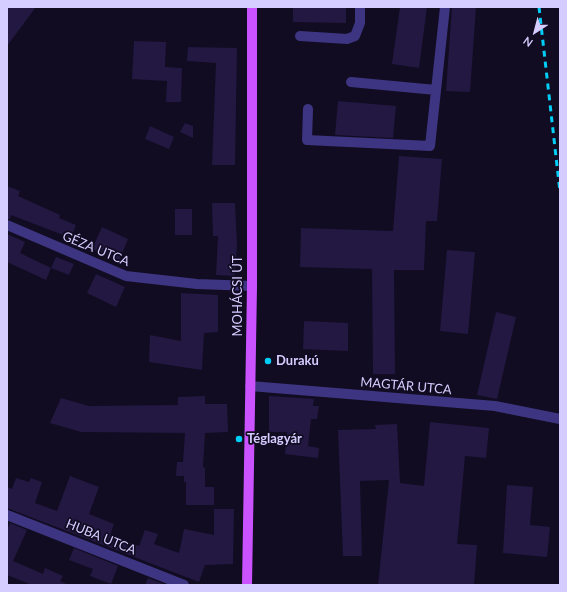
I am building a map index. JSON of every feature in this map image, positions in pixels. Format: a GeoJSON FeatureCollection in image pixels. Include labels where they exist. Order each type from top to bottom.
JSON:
{"type":"FeatureCollection","features":[{"type":"Feature","properties":{"kind":"main road","name":"MOHÁCSI ÚT"},"geometry":{"type":"LineString","coordinates":[[247,585],[252,286],[252,7]]}},
{"type":"Feature","properties":{"kind":"street"},"geometry":{"type":"LineString","coordinates":[[300,36],[347,39],[355,36],[360,23],[360,7]]}},
{"type":"Feature","properties":{"kind":"street"},"geometry":{"type":"LineString","coordinates":[[308,109],[307,140],[430,146],[444,7]]}},
{"type":"Feature","properties":{"kind":"street"},"geometry":{"type":"LineString","coordinates":[[351,82],[436,90]]}},
{"type":"Feature","properties":{"kind":"street","name":"GÉZA UTCA"},"geometry":{"type":"LineString","coordinates":[[7,225],[126,276],[197,284],[252,286]]}},
{"type":"Feature","properties":{"kind":"street","name":"MAGTÁR UTCA"},"geometry":{"type":"LineString","coordinates":[[250,386],[495,406],[560,419]]}},
{"type":"Feature","properties":{"kind":"street","name":"HUBA UTCA"},"geometry":{"type":"LineString","coordinates":[[7,515],[184,585]]}},
{"type":"Feature","properties":{"kind":"building"},"geometry":{"type":"Polygon","coordinates":[[[7,7],[36,7],[7,46],[7,7]]]}},
{"type":"Feature","properties":{"kind":"building"},"geometry":{"type":"Polygon","coordinates":[[[293,7],[346,7],[346,23],[293,22],[293,7]]]}},
{"type":"Feature","properties":{"kind":"building"},"geometry":{"type":"Polygon","coordinates":[[[400,7],[427,7],[419,68],[392,64],[400,7]]]}},
{"type":"Feature","properties":{"kind":"building"},"geometry":{"type":"Polygon","coordinates":[[[452,7],[476,7],[470,92],[446,91],[452,7]]]}},
{"type":"Feature","properties":{"kind":"building"},"geometry":{"type":"Polygon","coordinates":[[[134,41],[166,42],[165,67],[182,68],[181,102],[166,102],[167,81],[132,79],[134,41]]]}},
{"type":"Feature","properties":{"kind":"building"},"geometry":{"type":"Polygon","coordinates":[[[188,47],[237,48],[235,165],[212,165],[216,63],[187,61],[188,47]]]}},
{"type":"Feature","properties":{"kind":"building"},"geometry":{"type":"Polygon","coordinates":[[[338,101],[396,106],[393,138],[335,135],[338,101]]]}},
{"type":"Feature","properties":{"kind":"building"},"geometry":{"type":"Polygon","coordinates":[[[185,123],[193,126],[193,138],[180,132],[185,123]]]}},
{"type":"Feature","properties":{"kind":"building"},"geometry":{"type":"Polygon","coordinates":[[[150,126],[174,137],[169,149],[145,139],[150,126]]]}},
{"type":"Feature","properties":{"kind":"building"},"geometry":{"type":"Polygon","coordinates":[[[399,156],[442,159],[437,221],[426,221],[424,270],[394,270],[395,374],[373,374],[372,269],[300,267],[301,228],[393,231],[399,156]]]}},
{"type":"Feature","properties":{"kind":"building"},"geometry":{"type":"Polygon","coordinates":[[[7,186],[20,191],[18,196],[60,215],[59,218],[76,225],[71,238],[11,215],[10,219],[7,219],[7,186]]]}},
{"type":"Feature","properties":{"kind":"building"},"geometry":{"type":"Polygon","coordinates":[[[212,203],[235,203],[237,245],[235,276],[216,275],[218,236],[213,236],[212,203]]]}},
{"type":"Feature","properties":{"kind":"building"},"geometry":{"type":"Polygon","coordinates":[[[175,209],[192,209],[192,235],[175,235],[175,209]]]}},
{"type":"Feature","properties":{"kind":"building"},"geometry":{"type":"Polygon","coordinates":[[[102,227],[128,239],[119,261],[92,249],[102,227]]]}},
{"type":"Feature","properties":{"kind":"building"},"geometry":{"type":"Polygon","coordinates":[[[7,234],[25,242],[20,253],[51,268],[46,280],[7,262],[7,234]]]}},
{"type":"Feature","properties":{"kind":"building"},"geometry":{"type":"Polygon","coordinates":[[[447,250],[475,252],[468,334],[440,331],[447,250]]]}},
{"type":"Feature","properties":{"kind":"building"},"geometry":{"type":"Polygon","coordinates":[[[56,257],[74,264],[69,275],[51,268],[56,257]]]}},
{"type":"Feature","properties":{"kind":"building"},"geometry":{"type":"Polygon","coordinates":[[[96,274],[125,287],[116,307],[87,293],[96,274]]]}},
{"type":"Feature","properties":{"kind":"building"},"geometry":{"type":"Polygon","coordinates":[[[181,293],[218,295],[218,332],[204,333],[202,370],[149,362],[150,335],[181,341],[181,293]]]}},
{"type":"Feature","properties":{"kind":"building"},"geometry":{"type":"Polygon","coordinates":[[[496,312],[516,317],[497,399],[477,395],[496,312]]]}},
{"type":"Feature","properties":{"kind":"building"},"geometry":{"type":"Polygon","coordinates":[[[304,321],[348,323],[348,351],[303,349],[304,321]]]}},
{"type":"Feature","properties":{"kind":"building"},"geometry":{"type":"Polygon","coordinates":[[[205,396],[205,404],[227,404],[228,432],[205,433],[203,467],[205,468],[205,487],[214,487],[214,505],[186,505],[186,482],[184,482],[184,476],[176,476],[177,462],[183,462],[185,433],[81,432],[50,423],[61,398],[89,406],[178,405],[178,397],[205,396]]]}},
{"type":"Feature","properties":{"kind":"building"},"geometry":{"type":"Polygon","coordinates":[[[269,396],[314,399],[313,406],[319,406],[317,419],[311,419],[308,446],[319,448],[318,458],[285,454],[287,432],[269,432],[269,396]]]}},
{"type":"Feature","properties":{"kind":"building"},"geometry":{"type":"Polygon","coordinates":[[[430,422],[489,428],[486,458],[465,456],[457,544],[477,545],[474,585],[378,585],[389,480],[360,481],[362,556],[343,556],[338,430],[376,429],[375,425],[397,424],[400,483],[424,486],[430,422]]]}},
{"type":"Feature","properties":{"kind":"building"},"geometry":{"type":"Polygon","coordinates":[[[70,476],[99,487],[89,514],[114,524],[110,535],[139,546],[145,530],[158,534],[154,544],[179,553],[184,529],[214,535],[214,509],[234,509],[233,564],[205,565],[199,582],[7,508],[7,487],[12,489],[16,478],[29,482],[31,478],[42,482],[35,503],[57,511],[70,476]]]}},
{"type":"Feature","properties":{"kind":"building"},"geometry":{"type":"Polygon","coordinates":[[[507,485],[533,487],[530,525],[550,527],[547,557],[503,553],[507,485]]]}},
{"type":"Feature","properties":{"kind":"building"},"geometry":{"type":"Polygon","coordinates":[[[10,523],[27,530],[13,561],[43,574],[45,568],[63,576],[60,581],[68,585],[32,585],[7,575],[7,530],[10,523]]]}},
{"type":"Feature","properties":{"kind":"building"},"geometry":{"type":"Polygon","coordinates":[[[74,548],[118,566],[111,584],[90,576],[93,569],[69,560],[74,548]]]}},
{"type":"Feature","properties":{"kind":"building"},"geometry":{"type":"Polygon","coordinates":[[[148,578],[166,585],[145,585],[148,578]]]}},
{"type":"Feature","properties":{"kind":"railway"},"geometry":{"type":"LineString","coordinates":[[539,7],[560,192]]}},
{"type":"Feature","properties":{"kind":"place","name":"Durakú"},"geometry":{"type":"Point","coordinates":[268,361]}},
{"type":"Feature","properties":{"kind":"place","name":"Téglagyár"},"geometry":{"type":"Point","coordinates":[239,439]}}]}
